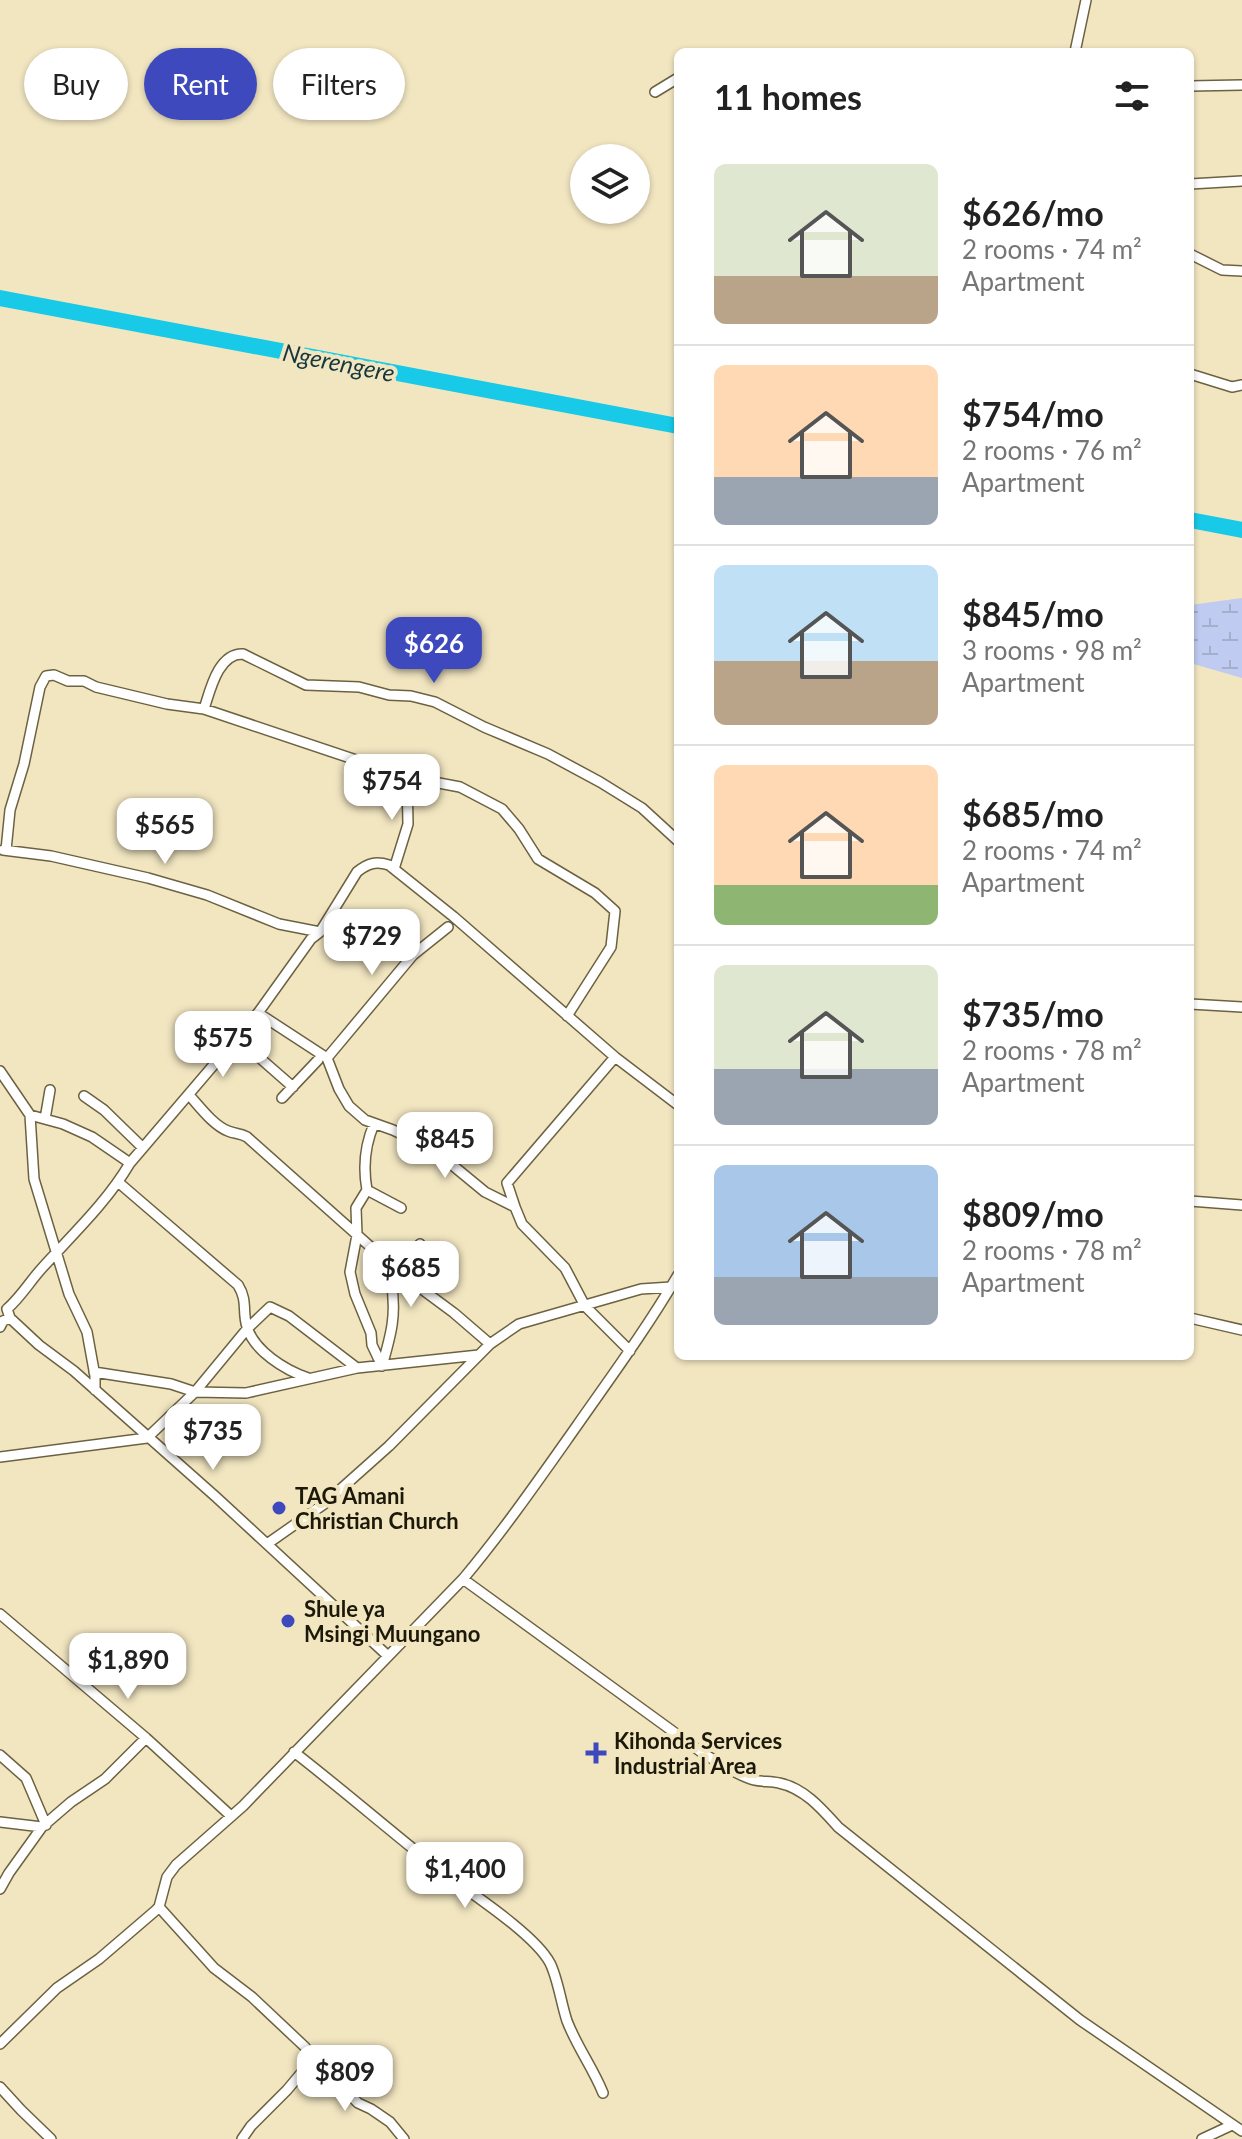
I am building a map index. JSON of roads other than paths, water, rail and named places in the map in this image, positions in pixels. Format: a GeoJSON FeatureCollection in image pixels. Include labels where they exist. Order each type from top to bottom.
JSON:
{"type":"FeatureCollection","features":[{"type":"Feature","properties":{"kind":"street"},"geometry":{"type":"LineString","coordinates":[[1076,48],[1086,0]]}},
{"type":"Feature","properties":{"kind":"street"},"geometry":{"type":"LineString","coordinates":[[655,92],[674,80]]}},
{"type":"Feature","properties":{"kind":"street"},"geometry":{"type":"LineString","coordinates":[[1194,86],[1242,85]]}},
{"type":"Feature","properties":{"kind":"street"},"geometry":{"type":"LineString","coordinates":[[1194,184],[1242,181]]}},
{"type":"Feature","properties":{"kind":"street"},"geometry":{"type":"LineString","coordinates":[[1194,256],[1222,270],[1242,271]]}},
{"type":"Feature","properties":{"kind":"street"},"geometry":{"type":"LineString","coordinates":[[1194,375],[1232,387],[1242,385]]}},
{"type":"Feature","properties":{"kind":"street"},"geometry":{"type":"LineString","coordinates":[[204,709],[215,676],[238,653],[306,685],[359,687],[435,702],[548,754],[600,782],[642,808],[674,837]]}},
{"type":"Feature","properties":{"kind":"street"},"geometry":{"type":"LineString","coordinates":[[320,932],[279,924],[207,895],[148,878],[51,856],[3,850],[40,687],[46,676],[84,681],[96,687],[167,704],[204,709],[407,777],[460,787],[502,809],[538,859],[595,893],[615,911],[611,947],[567,1016]]}},
{"type":"Feature","properties":{"kind":"street"},"geometry":{"type":"LineString","coordinates":[[394,869],[408,824],[407,777]]}},
{"type":"Feature","properties":{"kind":"street"},"geometry":{"type":"LineString","coordinates":[[388,1656],[74,1371],[3,1321],[7,1309],[118,1182],[130,1163],[258,1013],[311,939],[320,932],[357,872],[364,866],[377,862],[389,865],[454,917],[615,1057],[674,1102]]}},
{"type":"Feature","properties":{"kind":"street"},"geometry":{"type":"LineString","coordinates":[[282,1098],[323,1059],[413,955],[448,927]]}},
{"type":"Feature","properties":{"kind":"street"},"geometry":{"type":"LineString","coordinates":[[1194,1004],[1242,1007]]}},
{"type":"Feature","properties":{"kind":"street"},"geometry":{"type":"LineString","coordinates":[[258,1013],[323,1059],[349,1106],[365,1120],[420,1143],[485,1192],[515,1207]]}},
{"type":"Feature","properties":{"kind":"street"},"geometry":{"type":"LineString","coordinates":[[237,1038],[293,1087]]}},
{"type":"Feature","properties":{"kind":"street"},"geometry":{"type":"LineString","coordinates":[[615,1057],[507,1183],[522,1224],[565,1268],[585,1306],[630,1351]]}},
{"type":"Feature","properties":{"kind":"street"},"geometry":{"type":"LineString","coordinates":[[0,1071],[30,1115],[34,1179],[69,1294],[87,1332],[95,1390]]}},
{"type":"Feature","properties":{"kind":"street"},"geometry":{"type":"LineString","coordinates":[[45,1119],[50,1090]]}},
{"type":"Feature","properties":{"kind":"street"},"geometry":{"type":"LineString","coordinates":[[189,1095],[215,1122],[228,1131],[247,1137],[397,1271],[490,1344]]}},
{"type":"Feature","properties":{"kind":"street"},"geometry":{"type":"LineString","coordinates":[[84,1096],[104,1110],[143,1148]]}},
{"type":"Feature","properties":{"kind":"street"},"geometry":{"type":"LineString","coordinates":[[30,1115],[63,1124],[92,1137],[130,1163]]}},
{"type":"Feature","properties":{"kind":"street"},"geometry":{"type":"LineString","coordinates":[[374,1124],[369,1136],[364,1173],[367,1190],[356,1208],[357,1235],[350,1272],[355,1294],[371,1333],[372,1345],[382,1366]]}},
{"type":"Feature","properties":{"kind":"street"},"geometry":{"type":"LineString","coordinates":[[118,1182],[238,1285],[244,1294],[247,1329],[262,1349],[291,1372],[308,1378]]}},
{"type":"Feature","properties":{"kind":"street"},"geometry":{"type":"LineString","coordinates":[[367,1190],[401,1208]]}},
{"type":"Feature","properties":{"kind":"street"},"geometry":{"type":"LineString","coordinates":[[1194,1201],[1242,1205]]}},
{"type":"Feature","properties":{"kind":"street"},"geometry":{"type":"LineString","coordinates":[[382,1366],[393,1330],[395,1304],[391,1281],[420,1244]]}},
{"type":"Feature","properties":{"kind":"street"},"geometry":{"type":"LineString","coordinates":[[0,2044],[57,1988],[99,1959],[159,1907],[171,1871],[231,1816],[463,1579],[499,1534],[630,1351],[674,1282]]}},
{"type":"Feature","properties":{"kind":"street"},"geometry":{"type":"LineString","coordinates":[[267,1544],[324,1504],[389,1446],[490,1344],[519,1324],[641,1289],[671,1287]]}},
{"type":"Feature","properties":{"kind":"street"},"geometry":{"type":"LineString","coordinates":[[0,1457],[147,1438],[195,1392],[247,1329],[270,1307],[289,1316],[357,1368]]}},
{"type":"Feature","properties":{"kind":"street"},"geometry":{"type":"LineString","coordinates":[[1194,1319],[1242,1330]]}},
{"type":"Feature","properties":{"kind":"street"},"geometry":{"type":"LineString","coordinates":[[94,1372],[171,1384],[195,1392],[246,1393],[357,1368],[479,1355]]}},
{"type":"Feature","properties":{"kind":"street"},"geometry":{"type":"LineString","coordinates":[[463,1579],[704,1754],[756,1781],[777,1782],[801,1792],[838,1827],[1048,1996],[1242,2131]]}},
{"type":"Feature","properties":{"kind":"street"},"geometry":{"type":"LineString","coordinates":[[0,1614],[146,1738],[231,1816]]}},
{"type":"Feature","properties":{"kind":"street"},"geometry":{"type":"LineString","coordinates":[[0,1889],[44,1826],[71,1802],[105,1779],[146,1738]]}},
{"type":"Feature","properties":{"kind":"street"},"geometry":{"type":"LineString","coordinates":[[294,1752],[525,1934],[539,1949],[550,1963],[578,2048],[596,2075],[603,2093]]}},
{"type":"Feature","properties":{"kind":"street"},"geometry":{"type":"LineString","coordinates":[[0,1755],[26,1778],[44,1826]]}},
{"type":"Feature","properties":{"kind":"street"},"geometry":{"type":"LineString","coordinates":[[0,1822],[44,1826]]}},
{"type":"Feature","properties":{"kind":"street"},"geometry":{"type":"LineString","coordinates":[[159,1907],[214,1968],[252,1997],[358,2103],[382,2115],[404,2139]]}},
{"type":"Feature","properties":{"kind":"street"},"geometry":{"type":"LineString","coordinates":[[242,2139],[313,2059]]}},
{"type":"Feature","properties":{"kind":"street"},"geometry":{"type":"LineString","coordinates":[[0,2087],[51,2139]]}},
{"type":"Feature","properties":{"kind":"street"},"geometry":{"type":"LineString","coordinates":[[1202,2139],[1232,2125]]}},
{"type":"Feature","properties":{"kind":"waterway","name":"Ngerengere"},"geometry":{"type":"LineString","coordinates":[[0,298],[674,425]]}},
{"type":"Feature","properties":{"kind":"waterway","name":"Ngerengere"},"geometry":{"type":"LineString","coordinates":[[1194,521],[1242,530]]}},
{"type":"Feature","properties":{"kind":"place","name":"TAG Amani Christian Church"},"geometry":{"type":"Point","coordinates":[279,1508]}},
{"type":"Feature","properties":{"kind":"place","name":"Shule ya Msingi Muungano"},"geometry":{"type":"Point","coordinates":[288,1621]}},
{"type":"Feature","properties":{"kind":"place","name":"Kihonda Services Industrial Area"},"geometry":{"type":"Point","coordinates":[596,1753]}}]}
